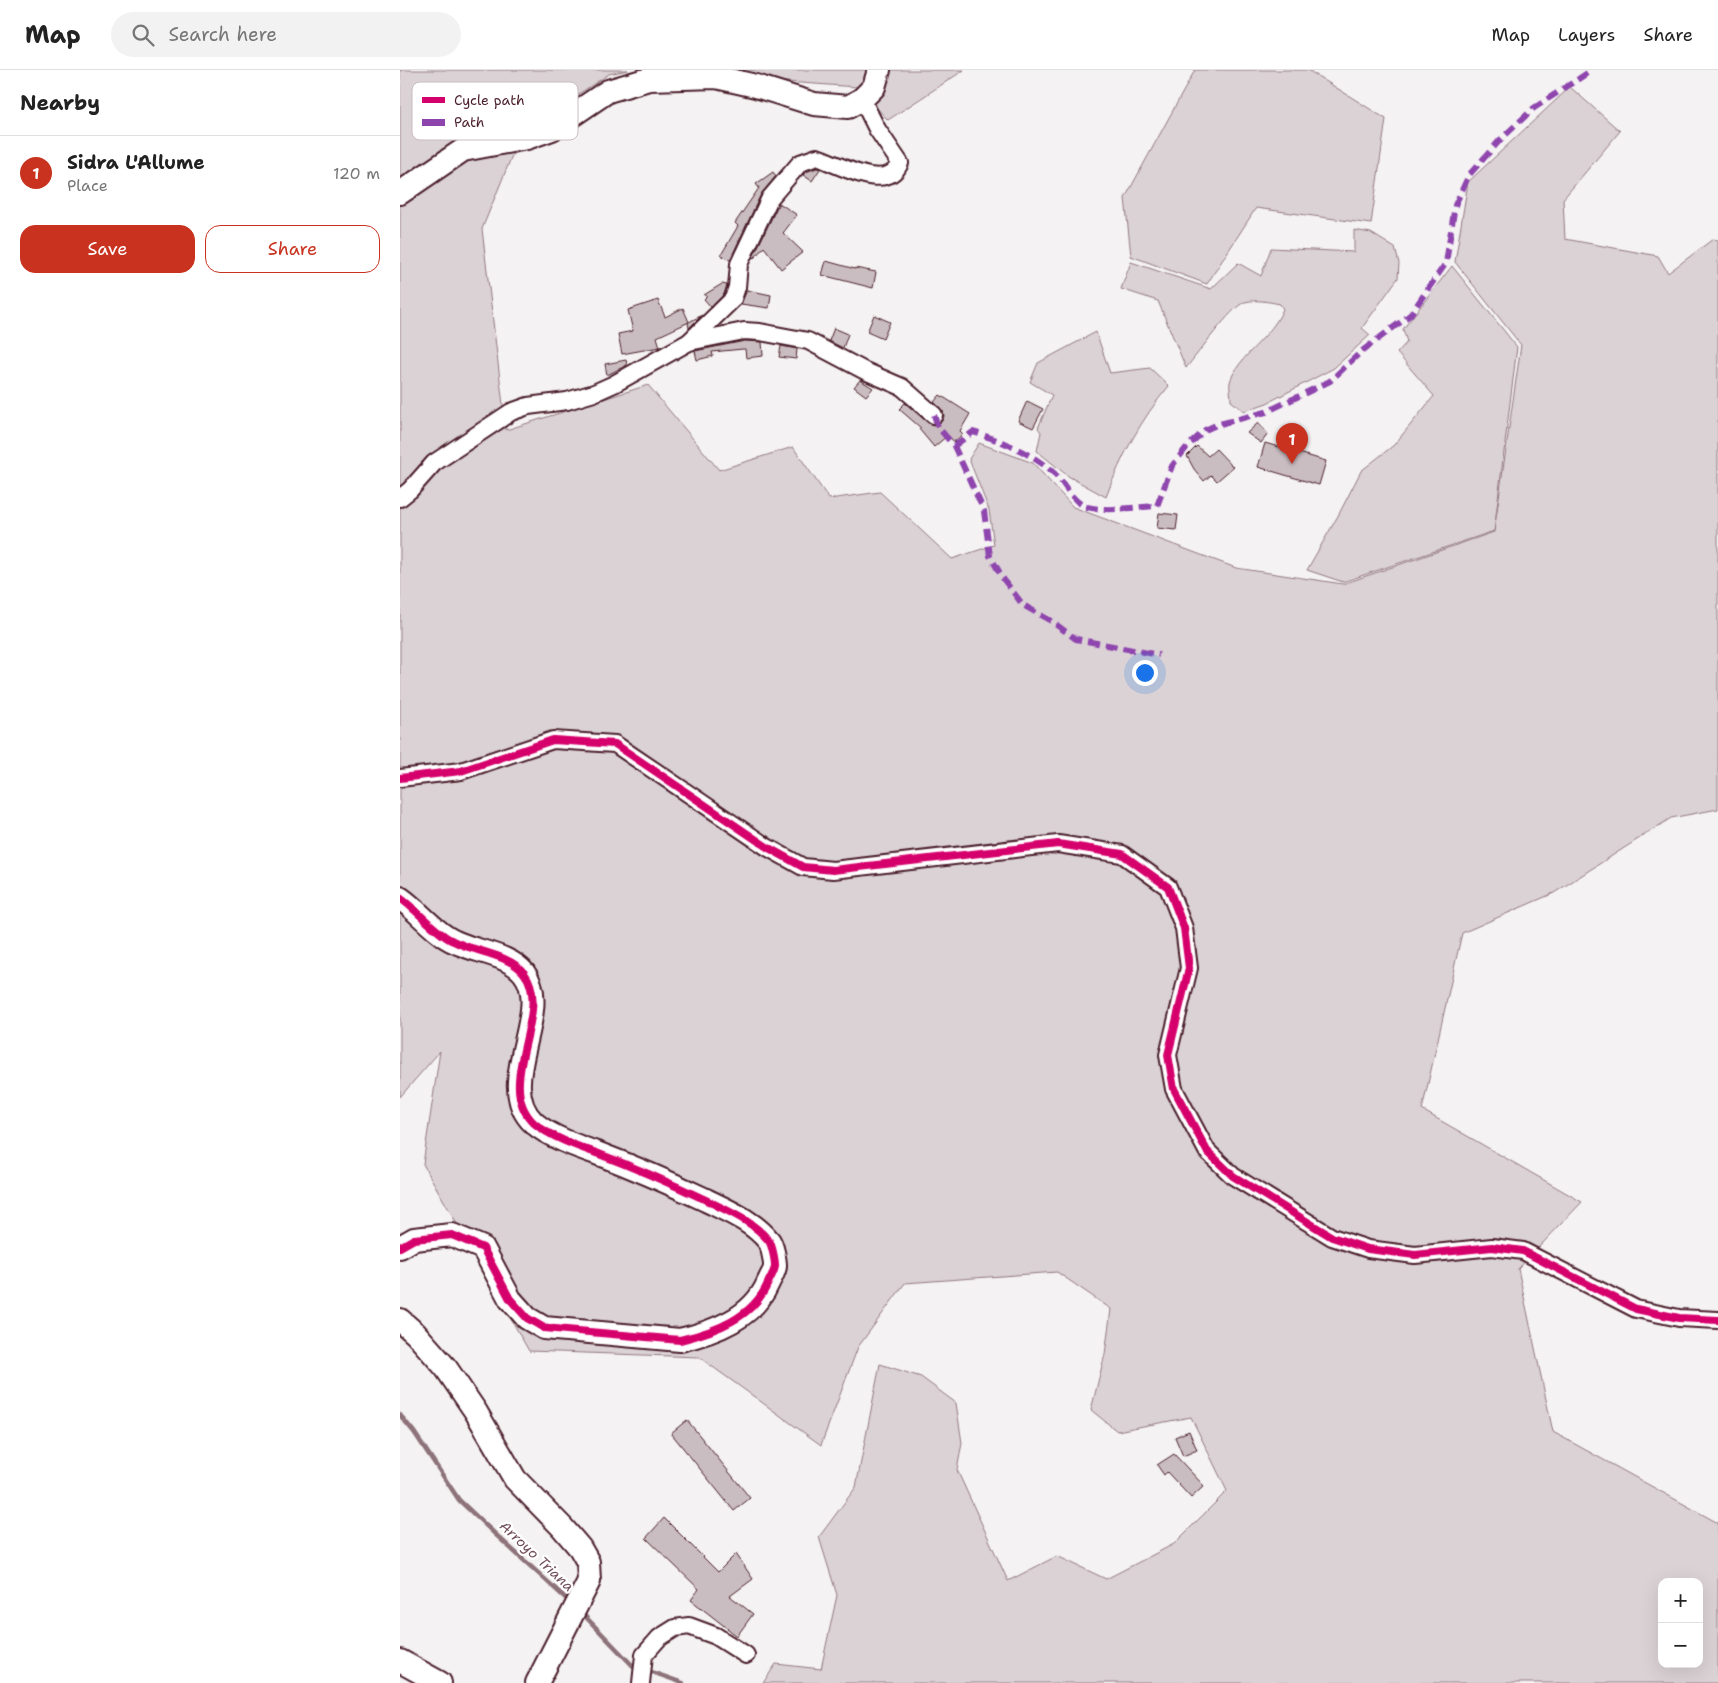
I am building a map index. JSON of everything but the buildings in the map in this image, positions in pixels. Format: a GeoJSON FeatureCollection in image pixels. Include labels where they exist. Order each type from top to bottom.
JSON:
{"type":"FeatureCollection","features":[{"type":"Feature","properties":{"kind":"street"},"geometry":{"type":"LineString","coordinates":[[578,111],[608,91],[649,79],[716,77],[756,86],[814,104],[848,107],[862,99],[874,87],[879,70]]}},
{"type":"Feature","properties":{"kind":"street"},"geometry":{"type":"LineString","coordinates":[[400,498],[410,490],[434,463],[511,412],[528,406],[568,401],[594,393],[614,384],[689,342],[733,299],[737,287],[738,264],[756,224],[770,198],[800,163],[816,157],[839,168],[884,177],[897,170],[900,163],[878,129],[862,99]]}},
{"type":"Feature","properties":{"kind":"street"},"geometry":{"type":"LineString","coordinates":[[400,193],[463,150],[516,140]]}},
{"type":"Feature","properties":{"kind":"street"},"geometry":{"type":"LineString","coordinates":[[689,342],[744,331],[808,341],[865,371],[902,387],[934,415]]}},
{"type":"Feature","properties":{"kind":"street"},"geometry":{"type":"LineString","coordinates":[[400,778],[461,770],[552,740],[615,744],[767,847],[803,867],[833,870],[1058,844],[1122,854],[1168,887],[1184,928],[1189,968],[1168,1055],[1174,1089],[1207,1151],[1233,1176],[1332,1237],[1368,1249],[1415,1255],[1492,1247],[1523,1251],[1636,1309],[1679,1318],[1718,1320]]}},
{"type":"Feature","properties":{"kind":"street"},"geometry":{"type":"LineString","coordinates":[[400,898],[446,937],[464,946],[509,961],[524,972],[532,989],[532,997],[518,1088],[523,1109],[535,1124],[564,1141],[655,1176],[745,1219],[770,1242],[775,1267],[766,1288],[752,1307],[725,1326],[680,1340],[544,1328],[527,1318],[510,1298],[483,1248],[452,1235],[414,1239],[400,1248]]}},
{"type":"Feature","properties":{"kind":"street"},"geometry":{"type":"LineString","coordinates":[[400,1320],[416,1334],[446,1368],[476,1412],[515,1479],[562,1527],[580,1548],[588,1562],[589,1581],[537,1683]]}},
{"type":"Feature","properties":{"kind":"street"},"geometry":{"type":"LineString","coordinates":[[641,1682],[644,1655],[659,1638],[675,1628],[690,1626],[716,1636],[746,1655]]}},
{"type":"Feature","properties":{"kind":"street"},"geometry":{"type":"LineString","coordinates":[[400,1661],[440,1683]]}},
{"type":"Feature","properties":{"kind":"shaded area"},"geometry":{"type":"Polygon","coordinates":[[[400,70],[628,70],[609,74],[578,94],[578,82],[412,82],[412,140],[518,140],[482,229],[506,430],[648,385],[719,470],[793,447],[829,499],[880,492],[952,559],[994,545],[989,510],[969,459],[979,443],[1033,463],[1073,507],[1236,568],[1343,584],[1494,532],[1521,345],[1455,262],[1468,182],[1570,87],[1620,131],[1563,199],[1565,239],[1658,256],[1668,273],[1713,239],[1718,240],[1718,809],[1671,818],[1554,893],[1462,933],[1422,1110],[1582,1202],[1518,1269],[1553,1432],[1718,1523],[1718,1683],[763,1683],[776,1664],[821,1669],[837,1595],[819,1537],[856,1487],[880,1364],[921,1377],[956,1403],[962,1443],[957,1470],[1008,1581],[1057,1556],[1106,1579],[1174,1544],[1227,1491],[1191,1417],[1117,1431],[1091,1410],[1105,1354],[1111,1309],[1057,1272],[905,1283],[858,1347],[821,1445],[699,1357],[529,1351],[423,1164],[440,1051],[400,1097],[400,70]]]}},
{"type":"Feature","properties":{"kind":"shaded area"},"geometry":{"type":"Polygon","coordinates":[[[704,70],[964,70],[888,120],[857,87],[773,81],[704,70]]]}},
{"type":"Feature","properties":{"kind":"shaded area"},"geometry":{"type":"Polygon","coordinates":[[[1195,70],[1308,70],[1386,119],[1371,224],[1256,208],[1207,284],[1131,256],[1125,198],[1195,70]]]}},
{"type":"Feature","properties":{"kind":"shaded area"},"geometry":{"type":"Polygon","coordinates":[[[1354,230],[1371,233],[1395,248],[1399,263],[1398,278],[1362,328],[1370,335],[1334,368],[1267,403],[1244,411],[1231,401],[1230,382],[1240,364],[1278,319],[1283,309],[1280,304],[1254,301],[1239,305],[1186,368],[1158,301],[1121,289],[1131,262],[1211,289],[1238,263],[1261,276],[1271,248],[1354,252],[1354,230]]]}},
{"type":"Feature","properties":{"kind":"shaded area"},"geometry":{"type":"Polygon","coordinates":[[[1452,266],[1517,347],[1494,531],[1343,582],[1307,570],[1361,471],[1394,445],[1434,396],[1397,353],[1407,342],[1403,329],[1452,266]]]}},
{"type":"Feature","properties":{"kind":"shaded area"},"geometry":{"type":"Polygon","coordinates":[[[1096,332],[1110,373],[1150,368],[1169,386],[1149,412],[1133,439],[1118,467],[1106,497],[1068,476],[1037,451],[1041,432],[1038,428],[1052,395],[1030,382],[1038,363],[1096,332]]]}},
{"type":"Feature","properties":{"kind":"waterway","name":"Arroyo Triana"},"geometry":{"type":"LineString","coordinates":[[400,1415],[414,1432],[459,1500],[571,1603]]}},
{"type":"Feature","properties":{"kind":"waterway","name":"Arroyo Triana"},"geometry":{"type":"LineString","coordinates":[[580,1611],[635,1668],[639,1669]]}},
{"type":"Feature","properties":{"kind":"waterway","name":"Arroyo Triana"},"geometry":{"type":"LineString","coordinates":[[646,1670],[683,1683]]}},
{"type":"Feature","properties":{"kind":"marked path"},"geometry":{"type":"LineString","coordinates":[[954,446],[973,432],[1016,448],[1037,460],[1055,474],[1078,502],[1087,507],[1113,509],[1157,506],[1172,466],[1187,447],[1205,430],[1216,425],[1266,412],[1330,381],[1362,351],[1410,315],[1446,263],[1455,205],[1469,175],[1500,140],[1534,108],[1592,70]]}},
{"type":"Feature","properties":{"kind":"marked path"},"geometry":{"type":"LineString","coordinates":[[934,415],[938,427],[954,446],[984,511],[990,556],[1004,580],[1023,605],[1051,621],[1076,639],[1159,655]]}},
{"type":"Feature","properties":{"kind":"cycle path"},"geometry":{"type":"LineString","coordinates":[[400,778],[461,771],[553,740],[615,744],[767,847],[803,867],[833,870],[1058,844],[1122,854],[1168,887],[1184,928],[1189,968],[1168,1055],[1174,1089],[1207,1151],[1233,1176],[1332,1237],[1368,1249],[1415,1255],[1492,1247],[1523,1251],[1636,1309],[1679,1318],[1718,1320]]}},
{"type":"Feature","properties":{"kind":"cycle path"},"geometry":{"type":"LineString","coordinates":[[400,898],[446,937],[465,946],[498,956],[517,966],[524,973],[531,989],[532,1007],[520,1068],[519,1088],[523,1107],[534,1123],[548,1133],[565,1141],[653,1176],[740,1217],[756,1228],[769,1241],[775,1266],[761,1295],[753,1306],[743,1314],[719,1328],[680,1340],[544,1328],[527,1318],[510,1299],[483,1248],[452,1235],[414,1239],[400,1247]]}},
{"type":"Feature","properties":{"kind":"place","name":"Sidra L'Allume"},"geometry":{"type":"Point","coordinates":[1292,464]}}]}
